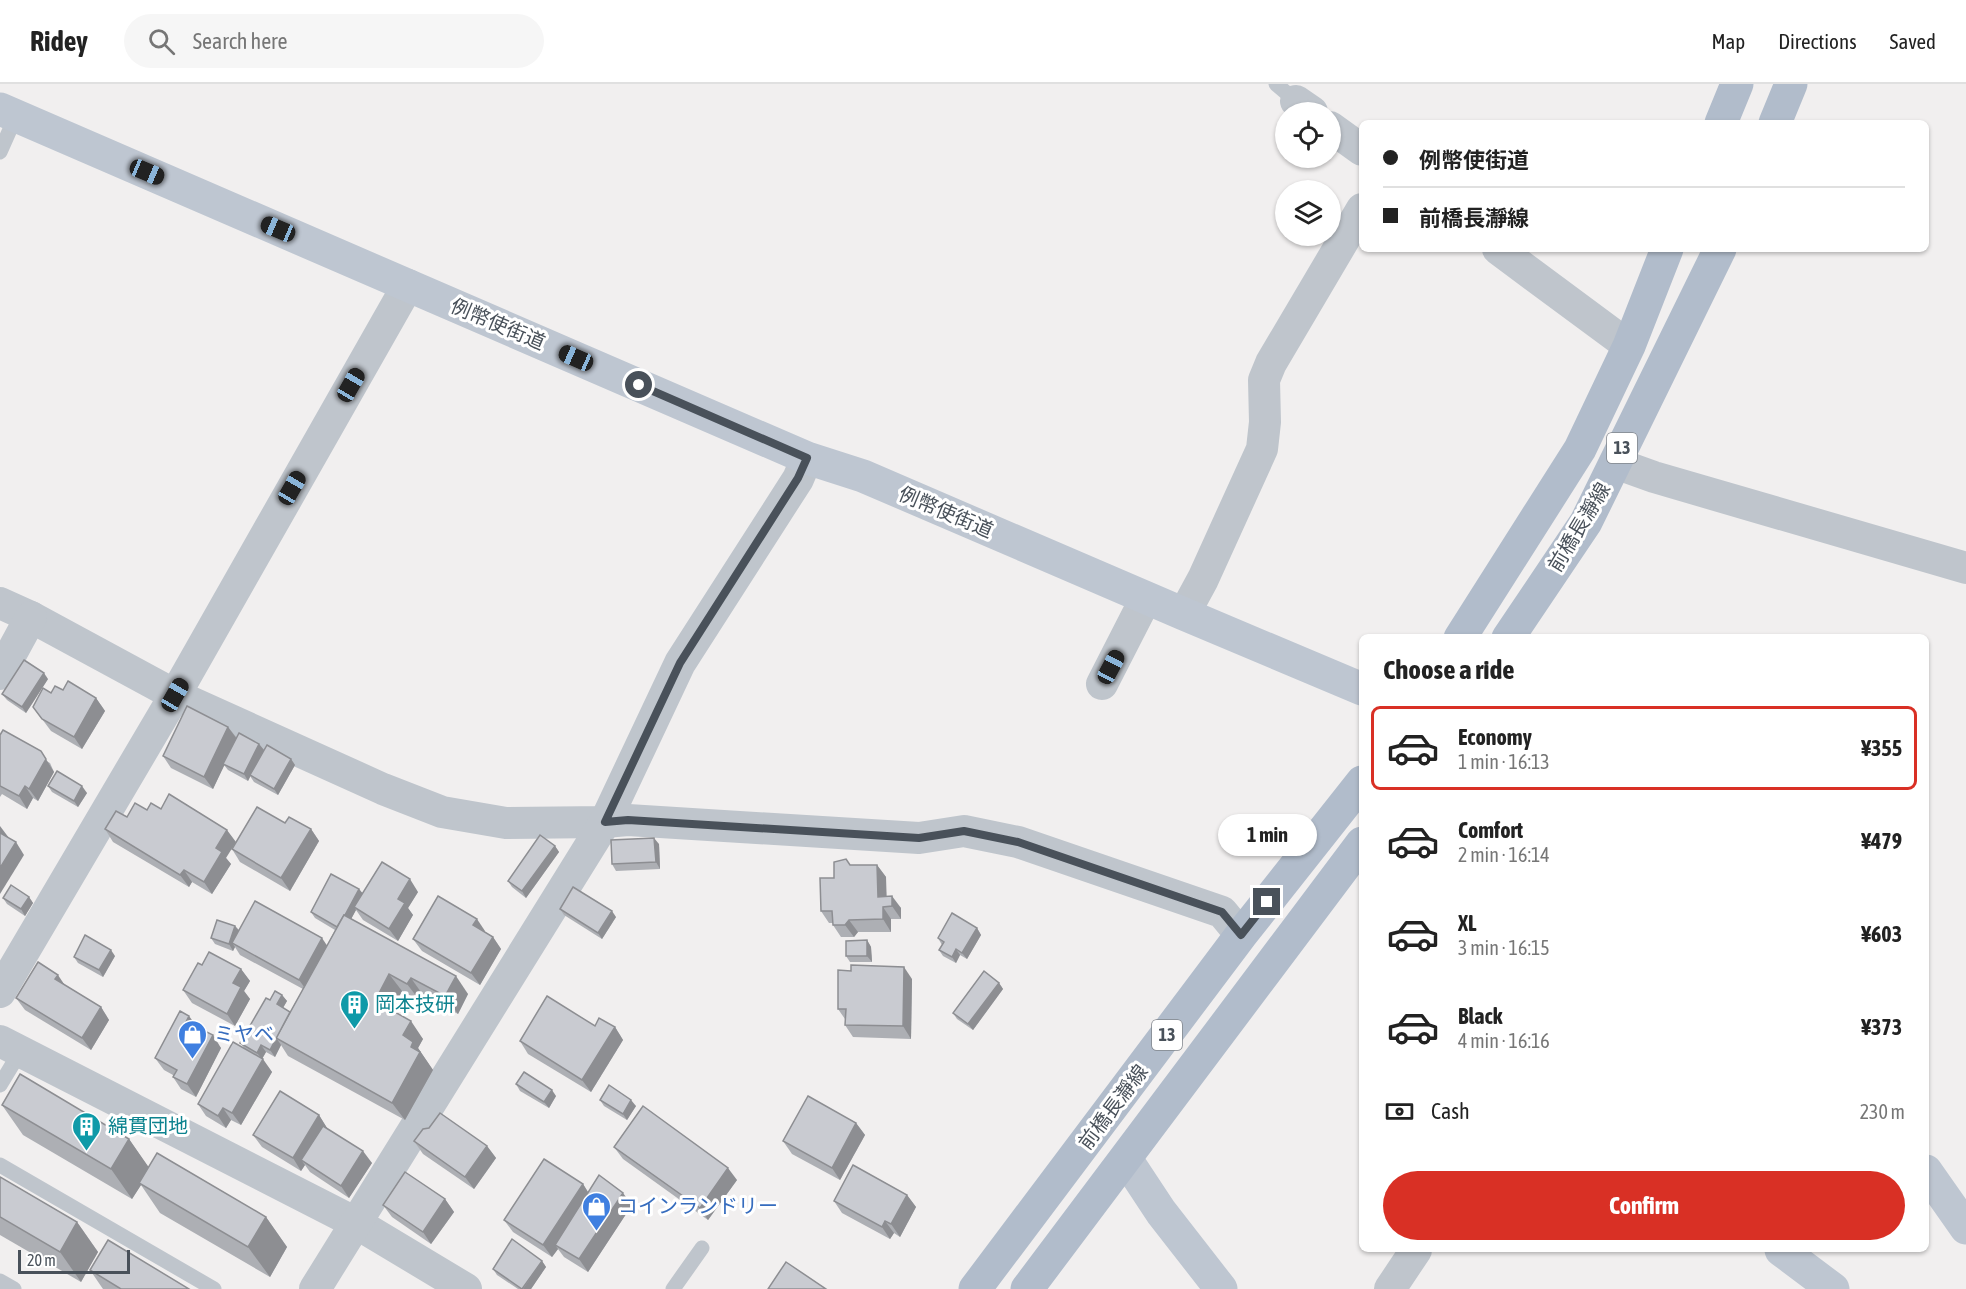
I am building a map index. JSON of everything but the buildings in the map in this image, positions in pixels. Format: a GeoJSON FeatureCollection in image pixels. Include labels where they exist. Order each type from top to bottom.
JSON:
{"type":"FeatureCollection","features":[{"type":"Feature","properties":{"kind":"main road"},"geometry":{"type":"LineString","coordinates":[[1722,120],[1737,84]]}},
{"type":"Feature","properties":{"kind":"main road"},"geometry":{"type":"LineString","coordinates":[[1776,120],[1791,84]]}},
{"type":"Feature","properties":{"kind":"main road","name":"例幣使街道"},"geometry":{"type":"LineString","coordinates":[[8,112],[807,458],[863,476],[1359,688]]}},
{"type":"Feature","properties":{"kind":"main road","name":"前橋長瀞線"},"geometry":{"type":"LineString","coordinates":[[1463,634],[1580,449],[1629,346],[1666,252]]}},
{"type":"Feature","properties":{"kind":"main road","name":"前橋長瀞線"},"geometry":{"type":"LineString","coordinates":[[1511,634],[1586,522],[1719,252]]}},
{"type":"Feature","properties":{"kind":"main road","name":"前橋長瀞線"},"geometry":{"type":"LineString","coordinates":[[975,1289],[1241,935],[1359,786]]}},
{"type":"Feature","properties":{"kind":"main road","name":"13"},"geometry":{"type":"LineString","coordinates":[[1027,1289],[1359,847]]}},
{"type":"Feature","properties":{"kind":"main road"},"geometry":{"type":"LineString","coordinates":[[1126,1159],[1161,1212],[1221,1289]]}},
{"type":"Feature","properties":{"kind":"main road"},"geometry":{"type":"LineString","coordinates":[[1929,1175],[1966,1228]]}},
{"type":"Feature","properties":{"kind":"main road"},"geometry":{"type":"LineString","coordinates":[[1784,1252],[1833,1289]]}},
{"type":"Feature","properties":{"kind":"street"},"geometry":{"type":"LineString","coordinates":[[1341,135],[1359,148]]}},
{"type":"Feature","properties":{"kind":"street"},"geometry":{"type":"LineString","coordinates":[[1184,614],[1203,579],[1262,448],[1265,422],[1264,380],[1271,363],[1359,214]]}},
{"type":"Feature","properties":{"kind":"street"},"geometry":{"type":"LineString","coordinates":[[1502,252],[1629,346]]}},
{"type":"Feature","properties":{"kind":"street"},"geometry":{"type":"LineString","coordinates":[[0,992],[175,695],[408,285]]}},
{"type":"Feature","properties":{"kind":"street"},"geometry":{"type":"LineString","coordinates":[[315,1289],[605,822],[680,663],[798,478],[807,458]]}},
{"type":"Feature","properties":{"kind":"street"},"geometry":{"type":"LineString","coordinates":[[1615,463],[1654,477],[1966,568]]}},
{"type":"Feature","properties":{"kind":"street"},"geometry":{"type":"LineString","coordinates":[[1102,684],[1146,598]]}},
{"type":"Feature","properties":{"kind":"street"},"geometry":{"type":"LineString","coordinates":[[0,603],[31,617],[175,695],[382,789],[442,812],[506,823],[628,820],[919,838],[964,831],[1018,842],[1222,912],[1241,935]]}},
{"type":"Feature","properties":{"kind":"street"},"geometry":{"type":"LineString","coordinates":[[0,674],[31,617]]}},
{"type":"Feature","properties":{"kind":"street"},"geometry":{"type":"LineString","coordinates":[[10,1046],[356,1223],[466,1289]]}},
{"type":"Feature","properties":{"kind":"street"},"geometry":{"type":"LineString","coordinates":[[1390,1289],[1415,1252]]}},
{"type":"Feature","properties":{"kind":"lane"},"geometry":{"type":"LineString","coordinates":[[0,152],[8,112]]}},
{"type":"Feature","properties":{"kind":"lane"},"geometry":{"type":"LineString","coordinates":[[0,1085],[10,1046]]}},
{"type":"Feature","properties":{"kind":"lane"},"geometry":{"type":"LineString","coordinates":[[0,1165],[214,1289]]}},
{"type":"Feature","properties":{"kind":"lane"},"geometry":{"type":"LineString","coordinates":[[673,1289],[702,1248]]}},
{"type":"Feature","properties":{"kind":"lane"},"geometry":{"type":"LineString","coordinates":[[0,1281],[14,1289]]}},
{"type":"Feature","properties":{"kind":"place","name":"岡本技研"},"geometry":{"type":"Point","coordinates":[354,1030]}},
{"type":"Feature","properties":{"kind":"place","name":"ミヤベ"},"geometry":{"type":"Point","coordinates":[193,1060]}},
{"type":"Feature","properties":{"kind":"place","name":"綿貫団地"},"geometry":{"type":"Point","coordinates":[87,1152]}},
{"type":"Feature","properties":{"kind":"place","name":"コインランドリー"},"geometry":{"type":"Point","coordinates":[597,1232]}},
{"type":"Feature","properties":{"kind":"route"},"geometry":{"type":"LineString","coordinates":[[639,385],[807,458],[798,478],[680,663],[605,822],[628,820],[919,838],[964,831],[1018,842],[1222,912],[1241,935],[1267,902]]}}]}
